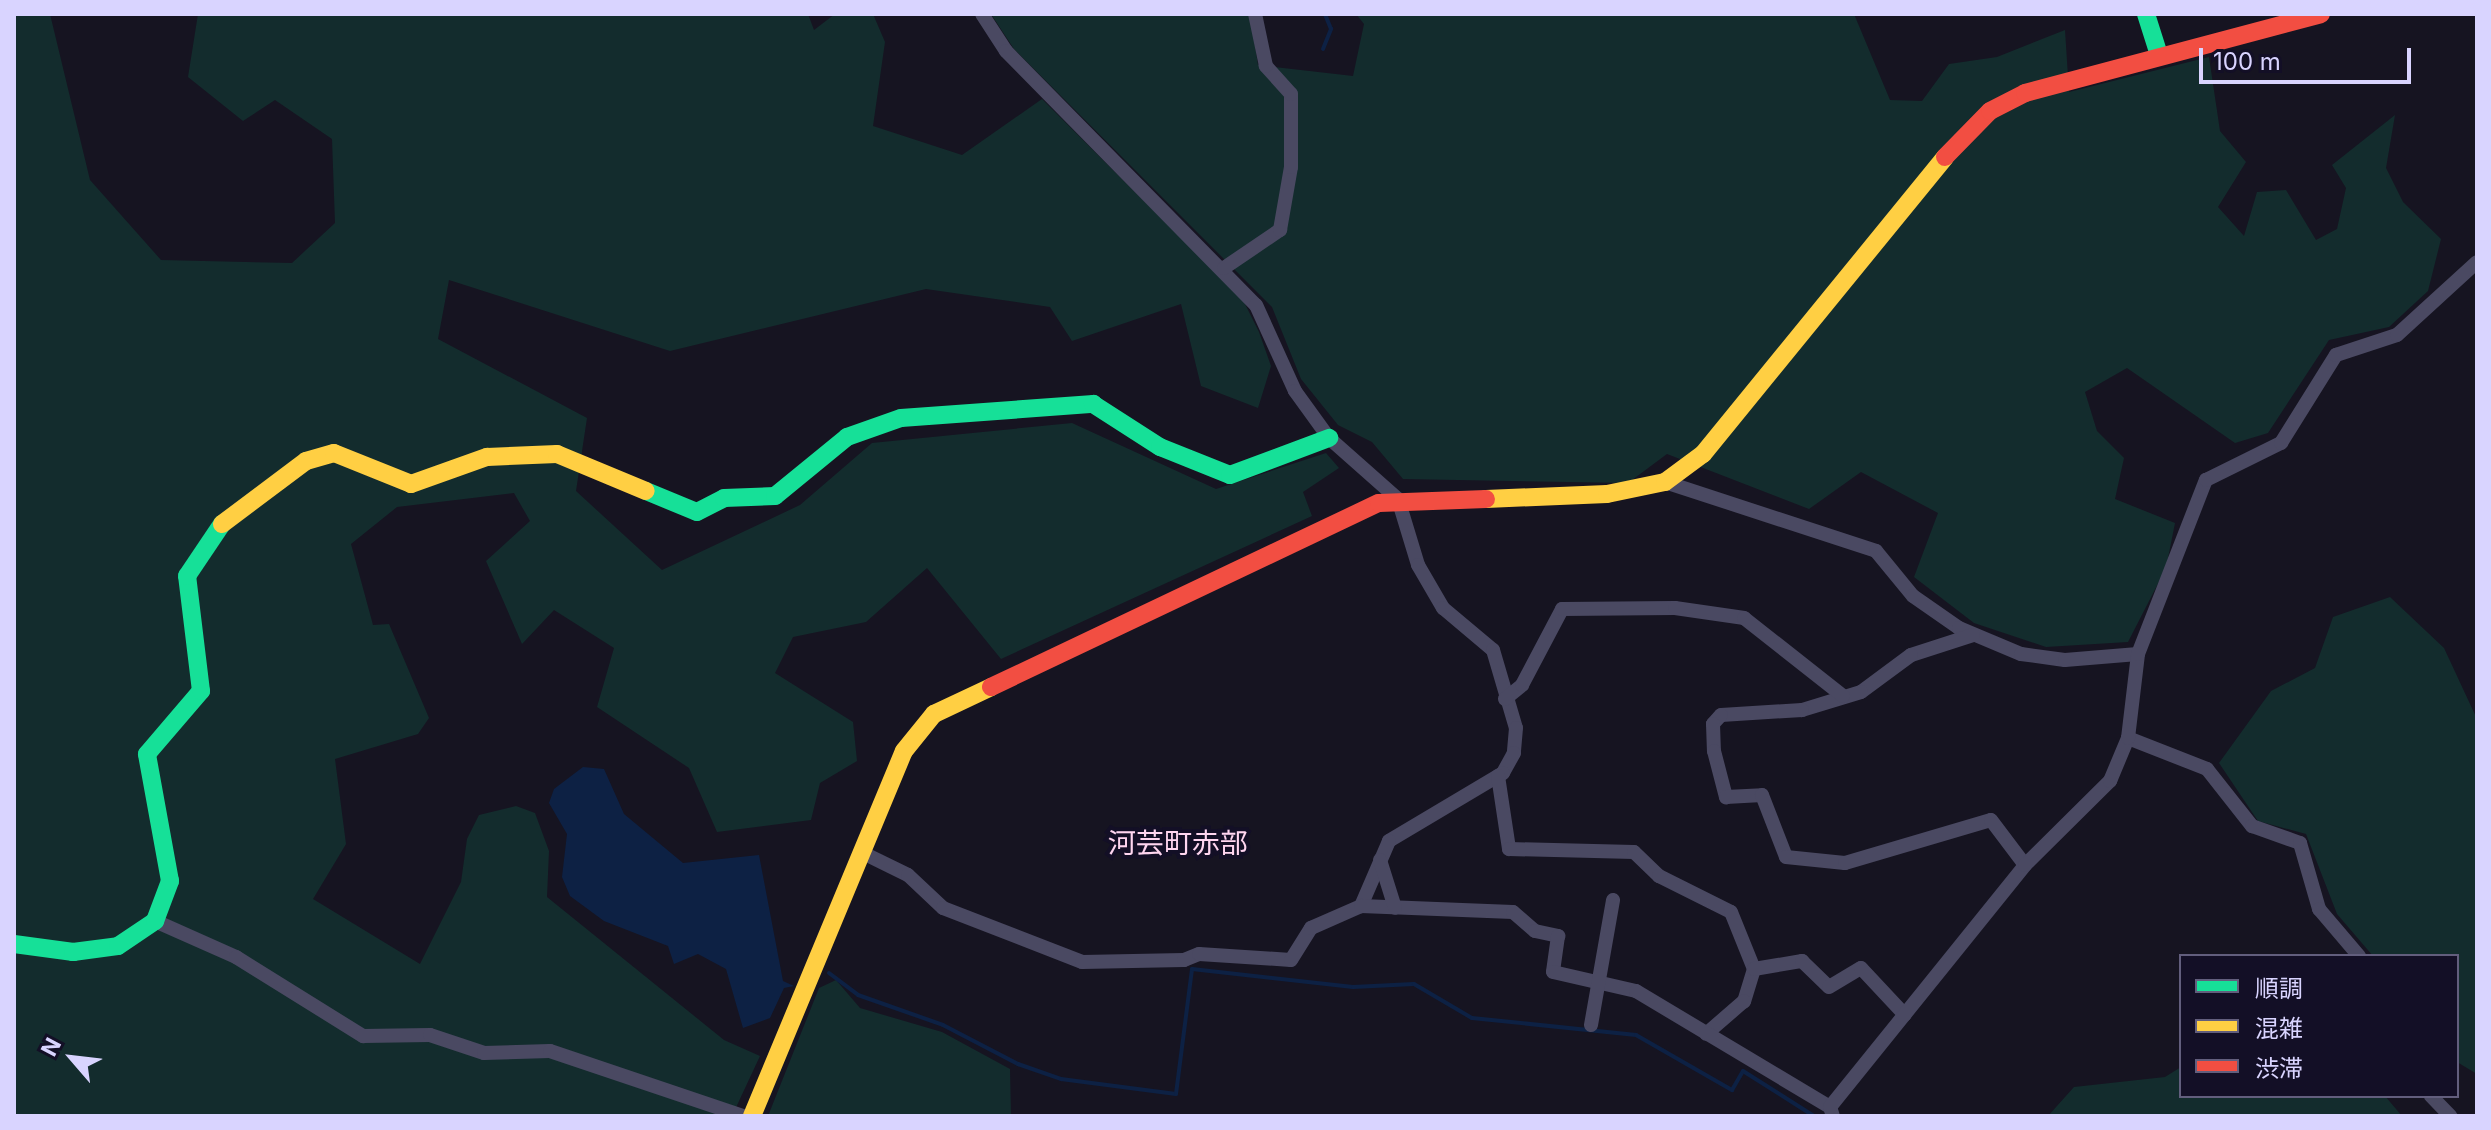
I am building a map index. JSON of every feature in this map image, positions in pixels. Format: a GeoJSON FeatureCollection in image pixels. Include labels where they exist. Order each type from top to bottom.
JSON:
{"type":"FeatureCollection","features":[{"type":"Feature","properties":{"kind":"street"},"geometry":{"type":"LineString","coordinates":[[982,14],[1006,51],[1224,268],[1256,305],[1295,391],[1329,438],[1398,499],[1418,565],[1443,608],[1493,650],[1516,743],[1498,776],[1405,829],[1380,860],[1361,906]]}},
{"type":"Feature","properties":{"kind":"street"},"geometry":{"type":"LineString","coordinates":[[1224,268],[1280,230],[1289,181],[1291,94],[1266,66],[1255,14]]}},
{"type":"Feature","properties":{"kind":"street"},"geometry":{"type":"LineString","coordinates":[[2146,14],[2159,55]]}},
{"type":"Feature","properties":{"kind":"street"},"geometry":{"type":"LineString","coordinates":[[752,1116],[861,852],[912,738],[946,706],[1398,499],[1607,494],[1665,482],[1703,454],[1975,123],[2025,93],[2321,14]]}},
{"type":"Feature","properties":{"kind":"street"},"geometry":{"type":"LineString","coordinates":[[861,852],[908,875],[943,908],[1082,962],[1184,960],[1199,954],[1291,960],[1311,928],[1361,906],[1513,912],[1535,931],[1558,936],[1553,972],[1636,991],[1832,1111],[2025,865],[2110,781],[2128,738],[2138,654],[2206,480],[2281,443],[2336,355],[2397,335],[2477,262]]}},
{"type":"Feature","properties":{"kind":"street"},"geometry":{"type":"LineString","coordinates":[[14,944],[73,952],[118,946],[155,921],[170,881],[147,754],[201,691],[187,576],[213,530],[306,461],[334,453],[411,484],[487,457],[557,454],[697,512],[724,498],[775,496],[847,437],[901,418],[1093,404],[1148,441],[1230,475],[1329,438]]}},
{"type":"Feature","properties":{"kind":"street"},"geometry":{"type":"LineString","coordinates":[[1665,482],[1876,551],[1913,596],[1973,635],[2047,660],[2138,654]]}},
{"type":"Feature","properties":{"kind":"street"},"geometry":{"type":"LineString","coordinates":[[1505,699],[1526,679],[1558,612],[1647,608],[1744,618],[1843,696]]}},
{"type":"Feature","properties":{"kind":"street"},"geometry":{"type":"LineString","coordinates":[[1973,635],[1911,655],[1875,685],[1802,710],[1727,712],[1713,724],[1726,797],[1762,795],[1786,857],[1845,863],[1991,820],[2025,865]]}},
{"type":"Feature","properties":{"kind":"street"},"geometry":{"type":"LineString","coordinates":[[2128,738],[2207,769],[2252,826],[2300,843],[2319,909],[2357,954]]}},
{"type":"Feature","properties":{"kind":"street"},"geometry":{"type":"LineString","coordinates":[[1498,776],[1509,849],[1634,852],[1659,876],[1731,912],[1754,969],[1744,1001],[1706,1034]]}},
{"type":"Feature","properties":{"kind":"street"},"geometry":{"type":"LineString","coordinates":[[1380,860],[1395,908]]}},
{"type":"Feature","properties":{"kind":"street"},"geometry":{"type":"LineString","coordinates":[[1591,1025],[1613,900]]}},
{"type":"Feature","properties":{"kind":"street"},"geometry":{"type":"LineString","coordinates":[[155,921],[236,957],[363,1036],[430,1035],[484,1053],[558,1052],[743,1116]]}},
{"type":"Feature","properties":{"kind":"street"},"geometry":{"type":"LineString","coordinates":[[1754,969],[1802,961],[1829,987],[1861,968],[1905,1015]]}},
{"type":"Feature","properties":{"kind":"street"},"geometry":{"type":"LineString","coordinates":[[2433,1098],[2450,1116]]}},
{"type":"Feature","properties":{"kind":"green space"},"geometry":{"type":"Polygon","coordinates":[[[14,14],[50,14],[90,180],[161,260],[292,263],[335,223],[332,139],[275,100],[243,121],[188,77],[198,14],[808,14],[814,30],[835,14],[873,14],[885,42],[873,126],[962,155],[1042,99],[1243,300],[1259,332],[1271,366],[1258,408],[1201,386],[1181,304],[1072,341],[1050,307],[926,289],[670,351],[449,280],[438,339],[587,418],[576,491],[662,570],[800,505],[872,443],[1072,423],[1216,489],[1326,453],[1339,468],[1303,492],[1312,516],[1001,659],[927,568],[866,622],[793,637],[775,673],[853,722],[857,761],[820,783],[811,820],[717,832],[689,768],[597,707],[614,648],[554,610],[522,644],[486,561],[530,521],[514,493],[397,507],[351,544],[373,625],[389,624],[429,718],[418,734],[335,759],[346,844],[313,899],[420,964],[461,882],[467,839],[479,815],[516,806],[535,813],[549,851],[547,897],[724,1040],[760,1056],[732,1116],[14,1116],[14,14]]]}},
{"type":"Feature","properties":{"kind":"green space"},"geometry":{"type":"Polygon","coordinates":[[[991,14],[1250,14],[1258,65],[1353,76],[1364,24],[1356,14],[1854,14],[1890,100],[1922,101],[1949,64],[1997,57],[2065,30],[2069,92],[2209,57],[2220,131],[2246,162],[2218,207],[2244,236],[2257,192],[2286,190],[2316,240],[2337,229],[2346,188],[2332,165],[2395,115],[2386,168],[2403,202],[2441,239],[2428,291],[2389,327],[2329,340],[2268,433],[2235,443],[2127,368],[2085,392],[2097,431],[2124,458],[2115,499],[2175,523],[2166,568],[2128,642],[2046,647],[1974,623],[1914,577],[1938,513],[1861,472],[1809,509],[1667,454],[1628,483],[1403,479],[1372,442],[1338,425],[1301,379],[1272,307],[1014,49],[991,14]]]}},
{"type":"Feature","properties":{"kind":"green space"},"geometry":{"type":"Polygon","coordinates":[[[2390,597],[2444,648],[2477,719],[2477,1074],[2459,1063],[2459,954],[2371,954],[2337,914],[2306,834],[2258,821],[2219,763],[2271,691],[2315,668],[2333,617],[2390,597]]]}},
{"type":"Feature","properties":{"kind":"green space"},"geometry":{"type":"Polygon","coordinates":[[[836,980],[860,1008],[942,1032],[1010,1069],[1011,1116],[768,1116],[819,988],[836,980]]]}},
{"type":"Feature","properties":{"kind":"green space"},"geometry":{"type":"Polygon","coordinates":[[[2179,1068],[2179,1098],[2387,1098],[2402,1116],[2048,1116],[2074,1087],[2165,1077],[2179,1068]]]}},
{"type":"Feature","properties":{"kind":"water"},"geometry":{"type":"Polygon","coordinates":[[[583,767],[604,769],[624,814],[683,863],[759,855],[783,981],[794,986],[784,988],[770,1018],[743,1028],[726,969],[698,954],[674,964],[668,946],[604,921],[570,896],[562,877],[567,834],[549,803],[554,789],[583,767]]]}},
{"type":"Feature","properties":{"kind":"waterway"},"geometry":{"type":"LineString","coordinates":[[1323,49],[1331,29],[1325,14]]}},
{"type":"Feature","properties":{"kind":"waterway"},"geometry":{"type":"LineString","coordinates":[[829,973],[858,995],[943,1025],[1018,1064],[1061,1079],[1176,1094],[1192,969],[1353,987],[1414,984],[1472,1018],[1636,1035],[1732,1090],[1743,1071],[1814,1116]]}},
{"type":"Feature","properties":{"kind":"traffic: fast"},"geometry":{"type":"LineString","coordinates":[[2146,14],[2159,55]]}},
{"type":"Feature","properties":{"kind":"traffic: fast"},"geometry":{"type":"LineString","coordinates":[[646,491],[697,512],[724,498],[775,496],[847,437],[901,418],[1093,404],[1160,447],[1230,475],[1329,438]]}},
{"type":"Feature","properties":{"kind":"traffic: fast"},"geometry":{"type":"LineString","coordinates":[[14,944],[73,952],[118,946],[155,921],[170,881],[147,754],[201,691],[187,576],[222,524]]}},
{"type":"Feature","properties":{"kind":"traffic: slow"},"geometry":{"type":"LineString","coordinates":[[1486,499],[1607,494],[1665,482],[1703,454],[1945,157]]}},
{"type":"Feature","properties":{"kind":"traffic: slow"},"geometry":{"type":"LineString","coordinates":[[222,524],[306,461],[334,453],[411,484],[487,457],[557,454],[646,491]]}},
{"type":"Feature","properties":{"kind":"traffic: slow"},"geometry":{"type":"LineString","coordinates":[[752,1116],[904,751],[934,714],[991,687]]}},
{"type":"Feature","properties":{"kind":"traffic: jam"},"geometry":{"type":"LineString","coordinates":[[1945,157],[1990,111],[2025,93],[2321,14]]}},
{"type":"Feature","properties":{"kind":"traffic: jam"},"geometry":{"type":"LineString","coordinates":[[991,687],[1379,503],[1486,499]]}},
{"type":"Feature","properties":{"kind":"district","name":"河芸町赤部"},"geometry":{"type":"Point","coordinates":[1178,843]}}]}
